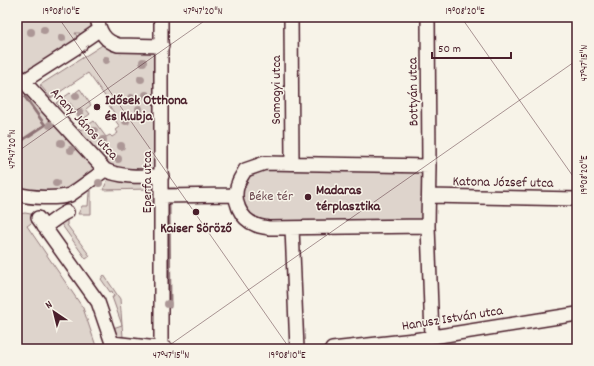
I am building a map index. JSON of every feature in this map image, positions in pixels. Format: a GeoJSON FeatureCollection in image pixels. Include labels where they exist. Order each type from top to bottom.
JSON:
{"type":"FeatureCollection","features":[{"type":"Feature","properties":{"kind":"street","name":"Eperfa utca"},"geometry":{"type":"LineString","coordinates":[[161,17],[161,196],[164,349]]}},
{"type":"Feature","properties":{"kind":"street","name":"Somogyi utca"},"geometry":{"type":"LineString","coordinates":[[291,17],[292,163]]}},
{"type":"Feature","properties":{"kind":"street","name":"Bottyán utca"},"geometry":{"type":"LineString","coordinates":[[428,17],[429,166]]}},
{"type":"Feature","properties":{"kind":"street"},"geometry":{"type":"LineString","coordinates":[[21,78],[81,43],[98,23],[106,39],[112,44],[162,46]]}},
{"type":"Feature","properties":{"kind":"street","name":"Arany János utca"},"geometry":{"type":"LineString","coordinates":[[21,78],[105,170],[121,175],[162,176]]}},
{"type":"Feature","properties":{"kind":"street"},"geometry":{"type":"LineString","coordinates":[[428,226],[268,228],[256,225],[245,218],[237,205],[235,195],[238,183],[245,170],[265,163],[429,166],[428,226],[432,336]]}},
{"type":"Feature","properties":{"kind":"street"},"geometry":{"type":"LineString","coordinates":[[17,194],[27,196],[70,195],[105,170]]}},
{"type":"Feature","properties":{"kind":"street"},"geometry":{"type":"LineString","coordinates":[[161,196],[235,195]]}},
{"type":"Feature","properties":{"kind":"street","name":"Katona József utca"},"geometry":{"type":"LineString","coordinates":[[429,196],[577,199]]}},
{"type":"Feature","properties":{"kind":"street"},"geometry":{"type":"LineString","coordinates":[[66,212],[62,213],[58,218],[41,223],[98,302],[113,346],[164,349]]}},
{"type":"Feature","properties":{"kind":"street"},"geometry":{"type":"LineString","coordinates":[[292,228],[297,349]]}},
{"type":"Feature","properties":{"kind":"street","name":"Hanusz István utca"},"geometry":{"type":"LineString","coordinates":[[332,349],[414,340],[577,314]]}},
{"type":"Feature","properties":{"kind":"green space"},"geometry":{"type":"Polygon","coordinates":[[[17,17],[90,17],[92,34],[85,39],[80,33],[75,33],[80,41],[28,74],[17,65],[17,17]]]}},
{"type":"Feature","properties":{"kind":"green space"},"geometry":{"type":"Polygon","coordinates":[[[104,44],[158,50],[154,171],[112,170],[75,131],[79,128],[81,130],[94,121],[106,137],[110,135],[112,137],[118,133],[116,130],[120,127],[112,116],[115,114],[106,101],[107,99],[88,73],[51,98],[40,85],[104,44]]]}},
{"type":"Feature","properties":{"kind":"green space"},"geometry":{"type":"Polygon","coordinates":[[[17,81],[98,171],[69,191],[17,191],[17,81]]]}},
{"type":"Feature","properties":{"kind":"green space"},"geometry":{"type":"Polygon","coordinates":[[[80,89],[91,105],[86,109],[90,114],[82,120],[70,103],[61,108],[56,103],[70,93],[72,95],[80,89]]]}},
{"type":"Feature","properties":{"kind":"green space","name":"Béke tér"},"geometry":{"type":"Polygon","coordinates":[[[267,169],[423,172],[423,220],[265,221],[250,214],[241,196],[249,177],[267,169]]]}},
{"type":"Feature","properties":{"kind":"green space"},"geometry":{"type":"Polygon","coordinates":[[[109,177],[152,181],[155,183],[156,202],[151,202],[150,189],[103,190],[109,177]]]}},
{"type":"Feature","properties":{"kind":"green space"},"geometry":{"type":"Polygon","coordinates":[[[91,190],[91,214],[78,214],[82,206],[88,206],[89,193],[91,190]]]}},
{"type":"Feature","properties":{"kind":"green space"},"geometry":{"type":"Polygon","coordinates":[[[17,212],[18,214],[25,213],[36,215],[34,221],[27,226],[83,308],[97,349],[17,349],[17,212]]]}},
{"type":"Feature","properties":{"kind":"green space"},"geometry":{"type":"Polygon","coordinates":[[[67,214],[67,225],[90,256],[86,259],[59,221],[67,214]]]}},
{"type":"Feature","properties":{"kind":"green space"},"geometry":{"type":"Polygon","coordinates":[[[104,275],[120,299],[123,337],[143,339],[144,342],[116,339],[113,328],[122,325],[112,297],[114,297],[112,291],[110,292],[101,279],[104,275]]]}},
{"type":"Feature","properties":{"kind":"waterway"},"geometry":{"type":"LineString","coordinates":[[17,135],[21,141],[45,125],[25,97]]}},
{"type":"Feature","properties":{"kind":"waterway"},"geometry":{"type":"LineString","coordinates":[[168,189],[175,189]]}},
{"type":"Feature","properties":{"kind":"waterway"},"geometry":{"type":"LineString","coordinates":[[169,205],[170,307]]}},
{"type":"Feature","properties":{"kind":"place","name":"Idősek Otthona és Klubja"},"geometry":{"type":"Point","coordinates":[97,107]}},
{"type":"Feature","properties":{"kind":"place","name":"Madaras térplasztika"},"geometry":{"type":"Point","coordinates":[308,197]}},
{"type":"Feature","properties":{"kind":"place","name":"Kaiser Söröző"},"geometry":{"type":"Point","coordinates":[196,212]}}]}
